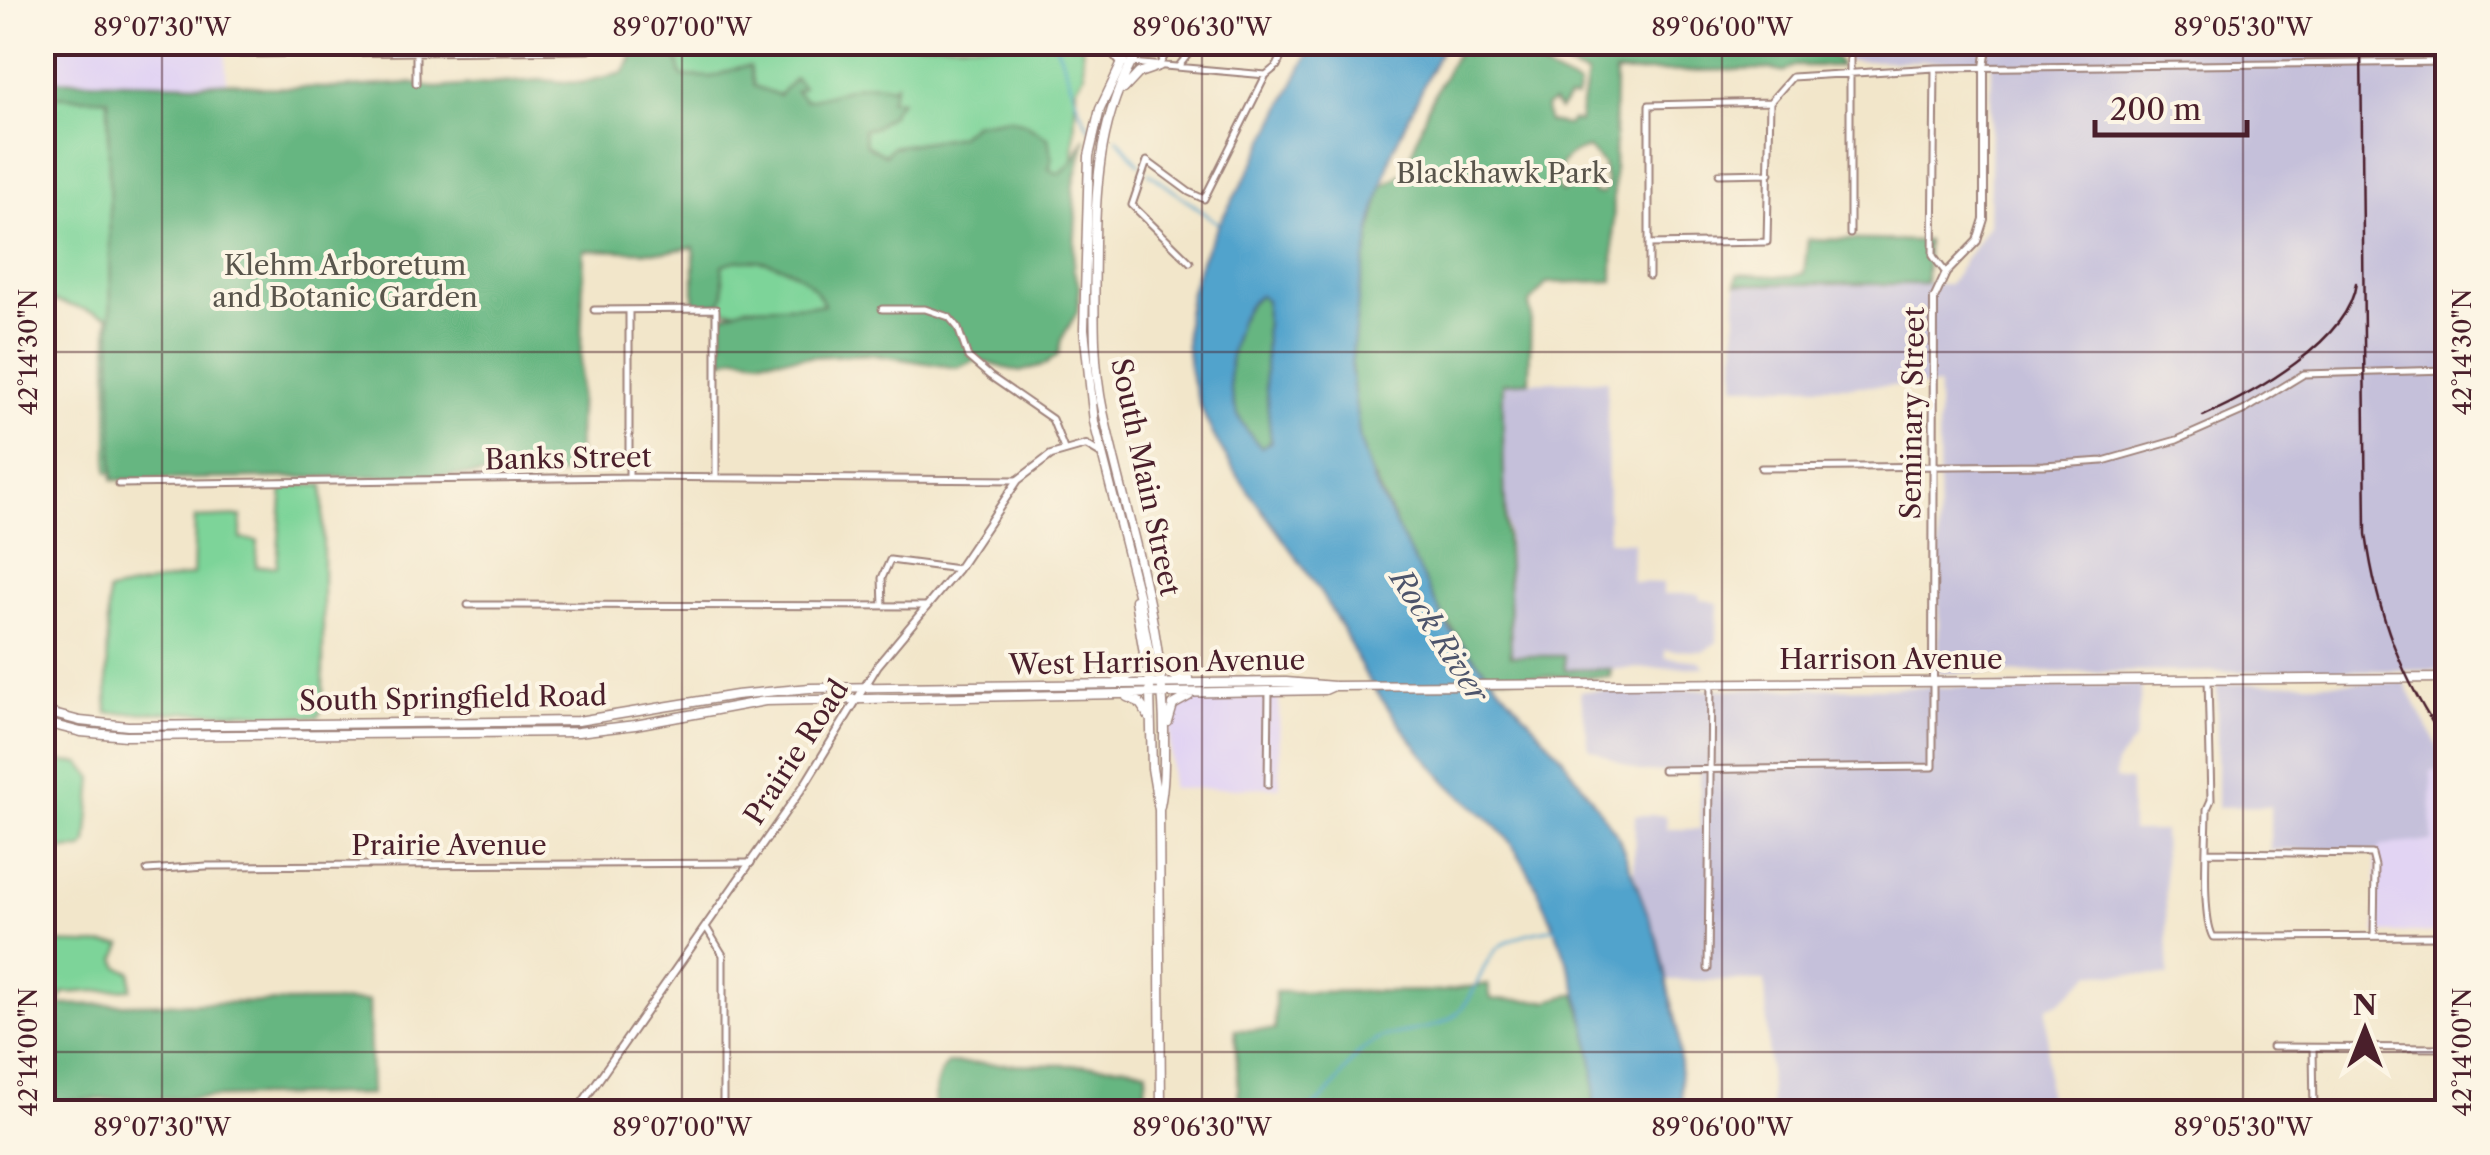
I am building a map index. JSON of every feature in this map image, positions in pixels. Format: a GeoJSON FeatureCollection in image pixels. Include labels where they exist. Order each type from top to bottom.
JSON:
{"type":"FeatureCollection","features":[{"type":"Feature","properties":{"kind":"main road","name":"South Main Street"},"geometry":{"type":"LineString","coordinates":[[1132,42],[1094,128],[1087,179],[1084,330],[1096,428],[1144,624],[1152,689],[1153,781],[1159,810],[1161,1112]]}},
{"type":"Feature","properties":{"kind":"main road","name":"South Main Street"},"geometry":{"type":"LineString","coordinates":[[1144,42],[1125,60],[1098,174],[1095,333],[1099,391],[1160,652],[1163,790],[1159,810]]}},
{"type":"Feature","properties":{"kind":"main road"},"geometry":{"type":"LineString","coordinates":[[1098,174],[1126,85],[1139,73],[1159,66]]}},
{"type":"Feature","properties":{"kind":"main road"},"geometry":{"type":"LineString","coordinates":[[1097,684],[1128,678],[1142,664],[1144,653],[1134,581]]}},
{"type":"Feature","properties":{"kind":"main road"},"geometry":{"type":"LineString","coordinates":[[1160,652],[1167,669],[1184,679],[1244,679],[1267,685]]}},
{"type":"Feature","properties":{"kind":"main road","name":"Harrison Avenue"},"geometry":{"type":"LineString","coordinates":[[1334,686],[2448,678]]}},
{"type":"Feature","properties":{"kind":"main road","name":"West Harrison Avenue"},"geometry":{"type":"LineString","coordinates":[[865,688],[1097,684],[1152,689]]}},
{"type":"Feature","properties":{"kind":"main road","name":"West Harrison Avenue"},"geometry":{"type":"LineString","coordinates":[[1163,688],[1208,692],[1267,685]]}},
{"type":"Feature","properties":{"kind":"main road","name":"West Harrison Avenue"},"geometry":{"type":"LineString","coordinates":[[859,698],[1334,686]]}},
{"type":"Feature","properties":{"kind":"main road","name":"South Springfield Road"},"geometry":{"type":"LineString","coordinates":[[42,711],[128,726],[578,722],[764,691],[865,688]]}},
{"type":"Feature","properties":{"kind":"main road"},"geometry":{"type":"LineString","coordinates":[[1163,790],[1168,775],[1171,708],[1187,697],[1208,692]]}},
{"type":"Feature","properties":{"kind":"main road"},"geometry":{"type":"LineString","coordinates":[[1033,695],[1129,698],[1144,708],[1152,732]]}},
{"type":"Feature","properties":{"kind":"main road","name":"South Springfield Road"},"geometry":{"type":"LineString","coordinates":[[42,722],[80,732],[126,736],[578,732],[636,726],[765,700],[859,698]]}},
{"type":"Feature","properties":{"kind":"street"},"geometry":{"type":"LineString","coordinates":[[416,42],[416,83]]}},
{"type":"Feature","properties":{"kind":"street"},"geometry":{"type":"LineString","coordinates":[[1103,42],[1125,60],[1266,75]]}},
{"type":"Feature","properties":{"kind":"street"},"geometry":{"type":"LineString","coordinates":[[1112,42],[1125,60]]}},
{"type":"Feature","properties":{"kind":"street"},"geometry":{"type":"LineString","coordinates":[[1159,66],[1172,42]]}},
{"type":"Feature","properties":{"kind":"street"},"geometry":{"type":"LineString","coordinates":[[1178,67],[1198,42]]}},
{"type":"Feature","properties":{"kind":"street"},"geometry":{"type":"LineString","coordinates":[[1190,262],[1132,205],[1147,161],[1204,199],[1266,75],[1278,66],[1288,42]]}},
{"type":"Feature","properties":{"kind":"street"},"geometry":{"type":"LineString","coordinates":[[1850,42],[1850,234]]}},
{"type":"Feature","properties":{"kind":"street","name":"Seminary Street"},"geometry":{"type":"LineString","coordinates":[[1933,681],[1934,299],[1946,273],[1977,241],[1984,219],[1984,67],[1988,42]]}},
{"type":"Feature","properties":{"kind":"street"},"geometry":{"type":"LineString","coordinates":[[240,54],[589,50]]}},
{"type":"Feature","properties":{"kind":"street"},"geometry":{"type":"LineString","coordinates":[[1649,244],[1768,242],[1770,102],[1792,77],[1936,68],[2448,62]]}},
{"type":"Feature","properties":{"kind":"street"},"geometry":{"type":"LineString","coordinates":[[1936,68],[1934,256],[1946,273]]}},
{"type":"Feature","properties":{"kind":"street"},"geometry":{"type":"LineString","coordinates":[[1649,276],[1649,105],[1770,102]]}},
{"type":"Feature","properties":{"kind":"street"},"geometry":{"type":"LineString","coordinates":[[1719,174],[1770,173]]}},
{"type":"Feature","properties":{"kind":"street"},"geometry":{"type":"LineString","coordinates":[[594,310],[716,309],[716,477]]}},
{"type":"Feature","properties":{"kind":"street"},"geometry":{"type":"LineString","coordinates":[[882,309],[925,309],[949,317],[958,328],[968,357],[1052,419],[1064,449]]}},
{"type":"Feature","properties":{"kind":"street"},"geometry":{"type":"LineString","coordinates":[[629,477],[630,310]]}},
{"type":"Feature","properties":{"kind":"street"},"geometry":{"type":"LineString","coordinates":[[1761,468],[2102,461],[2177,440],[2245,410],[2293,378],[2320,372],[2448,370]]}},
{"type":"Feature","properties":{"kind":"street"},"geometry":{"type":"LineString","coordinates":[[1080,445],[1092,437],[1096,428]]}},
{"type":"Feature","properties":{"kind":"street"},"geometry":{"type":"LineString","coordinates":[[1080,445],[1095,448],[1102,456]]}},
{"type":"Feature","properties":{"kind":"street","name":"Prairie Road"},"geometry":{"type":"LineString","coordinates":[[576,1112],[806,784],[878,665],[958,569],[1018,480],[1040,462],[1080,445]]}},
{"type":"Feature","properties":{"kind":"street","name":"Banks Street"},"geometry":{"type":"LineString","coordinates":[[118,484],[629,477],[1018,480]]}},
{"type":"Feature","properties":{"kind":"street"},"geometry":{"type":"LineString","coordinates":[[883,606],[882,578],[890,560],[958,569]]}},
{"type":"Feature","properties":{"kind":"street"},"geometry":{"type":"LineString","coordinates":[[468,605],[928,606]]}},
{"type":"Feature","properties":{"kind":"street"},"geometry":{"type":"LineString","coordinates":[[2208,679],[2208,929],[2214,938],[2448,936]]}},
{"type":"Feature","properties":{"kind":"street"},"geometry":{"type":"LineString","coordinates":[[1664,770],[1934,767],[1933,681]]}},
{"type":"Feature","properties":{"kind":"street"},"geometry":{"type":"LineString","coordinates":[[1708,969],[1710,682]]}},
{"type":"Feature","properties":{"kind":"street"},"geometry":{"type":"LineString","coordinates":[[1267,685],[1268,784]]}},
{"type":"Feature","properties":{"kind":"street"},"geometry":{"type":"LineString","coordinates":[[2207,852],[2372,854],[2374,936]]}},
{"type":"Feature","properties":{"kind":"street","name":"Prairie Avenue"},"geometry":{"type":"LineString","coordinates":[[147,870],[751,862]]}},
{"type":"Feature","properties":{"kind":"street"},"geometry":{"type":"LineString","coordinates":[[706,928],[723,955],[723,1112]]}},
{"type":"Feature","properties":{"kind":"street"},"geometry":{"type":"LineString","coordinates":[[2272,1047],[2448,1048]]}},
{"type":"Feature","properties":{"kind":"street"},"geometry":{"type":"LineString","coordinates":[[2314,1048],[2314,1112]]}},
{"type":"Feature","properties":{"kind":"shaded area"},"geometry":{"type":"Polygon","coordinates":[[[42,43],[225,43],[227,94],[43,92],[42,43]]]}},
{"type":"Feature","properties":{"kind":"shaded area"},"geometry":{"type":"Polygon","coordinates":[[[1845,43],[2447,43],[2447,670],[1939,673],[1938,386],[1735,386],[1736,284],[1949,284],[1989,225],[1992,61],[1845,61],[1845,43]]]}},
{"type":"Feature","properties":{"kind":"shaded area"},"geometry":{"type":"Polygon","coordinates":[[[1607,380],[1608,541],[1633,542],[1632,582],[1663,583],[1663,594],[1699,594],[1700,599],[1718,603],[1717,642],[1705,651],[1665,650],[1665,657],[1700,661],[1705,667],[1565,670],[1564,656],[1511,656],[1508,527],[1501,463],[1503,382],[1607,380]]]}},
{"type":"Feature","properties":{"kind":"shaded area"},"geometry":{"type":"Polygon","coordinates":[[[2404,682],[2447,764],[2447,771],[2431,770],[2432,841],[2382,845],[2376,852],[2270,850],[2270,806],[2217,807],[2217,684],[2404,682]]]}},
{"type":"Feature","properties":{"kind":"shaded area"},"geometry":{"type":"Polygon","coordinates":[[[2142,685],[2135,740],[2116,764],[2115,779],[2130,781],[2131,831],[2163,831],[2169,976],[2092,973],[2061,1001],[2047,1007],[2048,1112],[1771,1112],[1765,981],[1667,980],[1634,873],[1635,815],[1666,815],[1667,829],[1700,829],[1700,772],[1639,772],[1589,748],[1580,691],[2142,685]]]}},
{"type":"Feature","properties":{"kind":"shaded area"},"geometry":{"type":"Polygon","coordinates":[[[1279,697],[1280,787],[1171,789],[1170,721],[1185,701],[1279,697]]]}},
{"type":"Feature","properties":{"kind":"shaded area"},"geometry":{"type":"Polygon","coordinates":[[[2431,770],[2447,771],[2447,933],[2376,933],[2376,852],[2431,770]]]}},
{"type":"Feature","properties":{"kind":"green space","name":"Klehm Arboretum and Botanic Garden"},"geometry":{"type":"Polygon","coordinates":[[[630,42],[1082,43],[1084,74],[1076,88],[1070,247],[857,337],[734,338],[733,310],[720,310],[714,305],[711,248],[578,246],[179,474],[108,472],[108,316],[43,298],[42,92],[608,89],[630,77],[630,42]]]}},
{"type":"Feature","properties":{"kind":"green space","name":"Klehm Arboretum and Botanic Garden"},"geometry":{"type":"Polygon","coordinates":[[[631,42],[675,43],[671,49],[677,55],[681,76],[712,77],[750,66],[754,86],[779,95],[795,78],[803,87],[796,91],[805,100],[858,86],[896,84],[890,100],[901,100],[891,115],[875,127],[863,130],[866,145],[885,155],[892,147],[959,136],[973,124],[1008,118],[1048,138],[1052,159],[1049,169],[1059,174],[1071,164],[1085,138],[1073,189],[1073,269],[1080,287],[1077,312],[1061,340],[1058,355],[1046,364],[1020,372],[976,360],[957,368],[869,354],[761,359],[736,356],[722,361],[722,316],[744,307],[824,305],[817,293],[808,282],[781,266],[736,261],[722,265],[721,303],[694,305],[694,247],[665,252],[584,250],[577,474],[113,480],[108,99],[43,96],[43,80],[234,82],[260,87],[337,88],[410,83],[436,88],[540,80],[580,83],[623,73],[634,56],[631,42]]]}},
{"type":"Feature","properties":{"kind":"green space","name":"Blackhawk Park"},"geometry":{"type":"Polygon","coordinates":[[[1762,42],[1757,51],[1770,56],[1784,56],[1811,46],[1837,59],[1840,66],[1795,66],[1784,72],[1772,69],[1615,73],[1613,281],[1547,283],[1529,304],[1529,381],[1503,383],[1511,656],[1564,656],[1565,670],[1611,669],[1610,677],[1489,676],[1427,588],[1361,444],[1354,412],[1352,347],[1361,282],[1382,187],[1406,171],[1427,108],[1462,43],[1762,42]],[[1552,53],[1544,69],[1579,86],[1576,98],[1568,98],[1559,110],[1553,102],[1546,107],[1548,122],[1579,122],[1587,75],[1568,68],[1563,57],[1552,53]],[[1588,148],[1567,158],[1560,168],[1557,181],[1562,192],[1583,182],[1593,182],[1593,193],[1602,194],[1607,186],[1603,164],[1588,148]]]}},
{"type":"Feature","properties":{"kind":"green space"},"geometry":{"type":"Polygon","coordinates":[[[1808,239],[1927,241],[1926,284],[1736,284],[1738,274],[1791,277],[1804,273],[1808,239]]]}},
{"type":"Feature","properties":{"kind":"green space"},"geometry":{"type":"Polygon","coordinates":[[[1260,295],[1266,300],[1265,377],[1271,442],[1261,447],[1234,406],[1229,376],[1240,322],[1260,295]]]}},
{"type":"Feature","properties":{"kind":"green space"},"geometry":{"type":"Polygon","coordinates":[[[323,485],[323,706],[318,717],[246,712],[107,713],[108,592],[193,575],[195,518],[241,516],[241,539],[258,541],[256,567],[277,566],[283,486],[323,485]]]}},
{"type":"Feature","properties":{"kind":"green space"},"geometry":{"type":"Polygon","coordinates":[[[43,761],[80,763],[93,778],[87,844],[82,849],[43,850],[43,761]]]}},
{"type":"Feature","properties":{"kind":"green space"},"geometry":{"type":"Polygon","coordinates":[[[43,943],[122,945],[116,959],[119,967],[131,972],[131,989],[63,993],[58,1005],[58,1046],[43,1081],[43,943]]]}},
{"type":"Feature","properties":{"kind":"green space"},"geometry":{"type":"Polygon","coordinates":[[[1488,984],[1491,999],[1548,1001],[1576,993],[1595,1067],[1591,1112],[1176,1112],[1176,1104],[1239,1102],[1235,1030],[1275,1030],[1275,992],[1443,991],[1488,984]]]}},
{"type":"Feature","properties":{"kind":"green space"},"geometry":{"type":"Polygon","coordinates":[[[369,1001],[371,1094],[43,1101],[43,1079],[58,1046],[58,1005],[369,1001]]]}},
{"type":"Feature","properties":{"kind":"green space"},"geometry":{"type":"Polygon","coordinates":[[[947,1063],[1125,1066],[1147,1071],[1143,1112],[935,1112],[936,1086],[947,1063]]]}},
{"type":"Feature","properties":{"kind":"water","name":"Rock River"},"geometry":{"type":"Polygon","coordinates":[[[1314,43],[1444,43],[1392,152],[1374,216],[1359,292],[1351,368],[1360,441],[1374,483],[1449,629],[1562,757],[1618,836],[1658,941],[1678,1034],[1683,1112],[1591,1112],[1594,1085],[1583,1011],[1555,929],[1522,860],[1499,829],[1436,770],[1370,683],[1321,594],[1233,469],[1195,389],[1186,329],[1192,286],[1217,227],[1314,43]],[[1260,295],[1244,313],[1233,343],[1229,375],[1234,406],[1261,447],[1271,442],[1265,377],[1266,300],[1260,295]]]}},
{"type":"Feature","properties":{"kind":"waterway"},"geometry":{"type":"LineString","coordinates":[[1054,42],[1090,129]]}},
{"type":"Feature","properties":{"kind":"waterway"},"geometry":{"type":"LineString","coordinates":[[1830,42],[1831,48]]}},
{"type":"Feature","properties":{"kind":"waterway"},"geometry":{"type":"LineString","coordinates":[[1117,138],[1139,164]]}},
{"type":"Feature","properties":{"kind":"waterway"},"geometry":{"type":"LineString","coordinates":[[1149,173],[1218,223]]}},
{"type":"Feature","properties":{"kind":"waterway"},"geometry":{"type":"LineString","coordinates":[[1296,1112],[1320,1102],[1353,1060],[1373,1042],[1428,1028],[1458,1012],[1489,959],[1502,945],[1556,928]]}},
{"type":"Feature","properties":{"kind":"railway"},"geometry":{"type":"LineString","coordinates":[[2361,42],[2366,534],[2384,619],[2404,671],[2448,746]]}},
{"type":"Feature","properties":{"kind":"railway"},"geometry":{"type":"LineString","coordinates":[[2203,416],[2272,380],[2318,345],[2349,304],[2356,283]]}}]}
